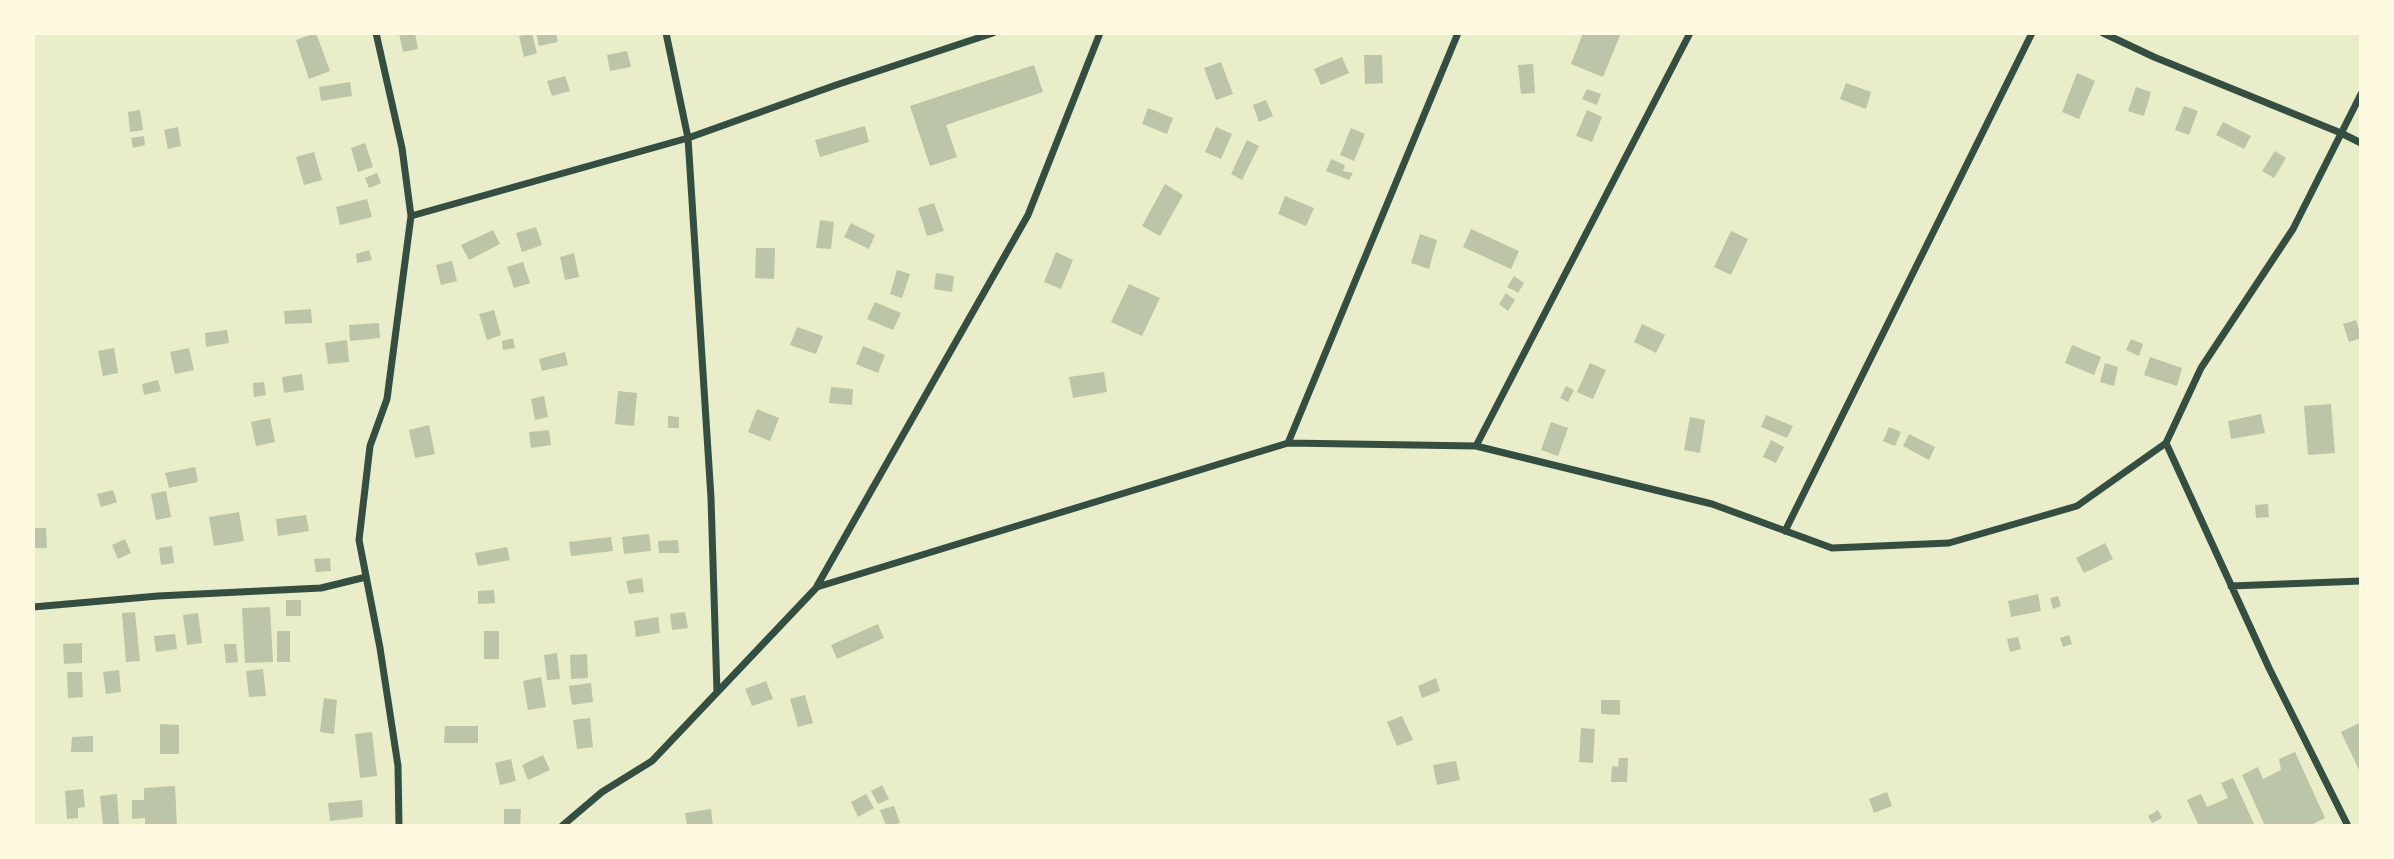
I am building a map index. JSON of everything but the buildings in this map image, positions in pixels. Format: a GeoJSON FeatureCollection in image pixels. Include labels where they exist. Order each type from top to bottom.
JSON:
{"type":"FeatureCollection","features":[{"type":"Feature","properties":{"kind":"street"},"geometry":{"type":"LineString","coordinates":[[376,33],[402,148],[411,216],[387,399],[370,446],[359,540],[380,648],[398,766],[400,826]]}},
{"type":"Feature","properties":{"kind":"street"},"geometry":{"type":"LineString","coordinates":[[666,33],[688,138],[711,498],[717,692]]}},
{"type":"Feature","properties":{"kind":"street"},"geometry":{"type":"LineString","coordinates":[[411,216],[688,138],[993,33]]}},
{"type":"Feature","properties":{"kind":"street"},"geometry":{"type":"LineString","coordinates":[[562,826],[602,792],[652,761],[817,587],[1028,215],[1100,33]]}},
{"type":"Feature","properties":{"kind":"street"},"geometry":{"type":"LineString","coordinates":[[1288,443],[1458,33]]}},
{"type":"Feature","properties":{"kind":"street"},"geometry":{"type":"LineString","coordinates":[[1476,446],[1690,33]]}},
{"type":"Feature","properties":{"kind":"street"},"geometry":{"type":"LineString","coordinates":[[1785,531],[2032,33]]}},
{"type":"Feature","properties":{"kind":"street"},"geometry":{"type":"LineString","coordinates":[[2103,33],[2361,143]]}},
{"type":"Feature","properties":{"kind":"street"},"geometry":{"type":"LineString","coordinates":[[817,587],[1288,443],[1476,446],[1712,504],[1832,548],[1949,543],[2077,506],[2166,443],[2201,368],[2293,229],[2361,94]]}},
{"type":"Feature","properties":{"kind":"street"},"geometry":{"type":"LineString","coordinates":[[2166,443],[2269,668],[2348,826]]}},
{"type":"Feature","properties":{"kind":"street"},"geometry":{"type":"LineString","coordinates":[[33,607],[158,596],[321,587],[366,576]]}},
{"type":"Feature","properties":{"kind":"street"},"geometry":{"type":"LineString","coordinates":[[2231,586],[2361,581]]}}]}
